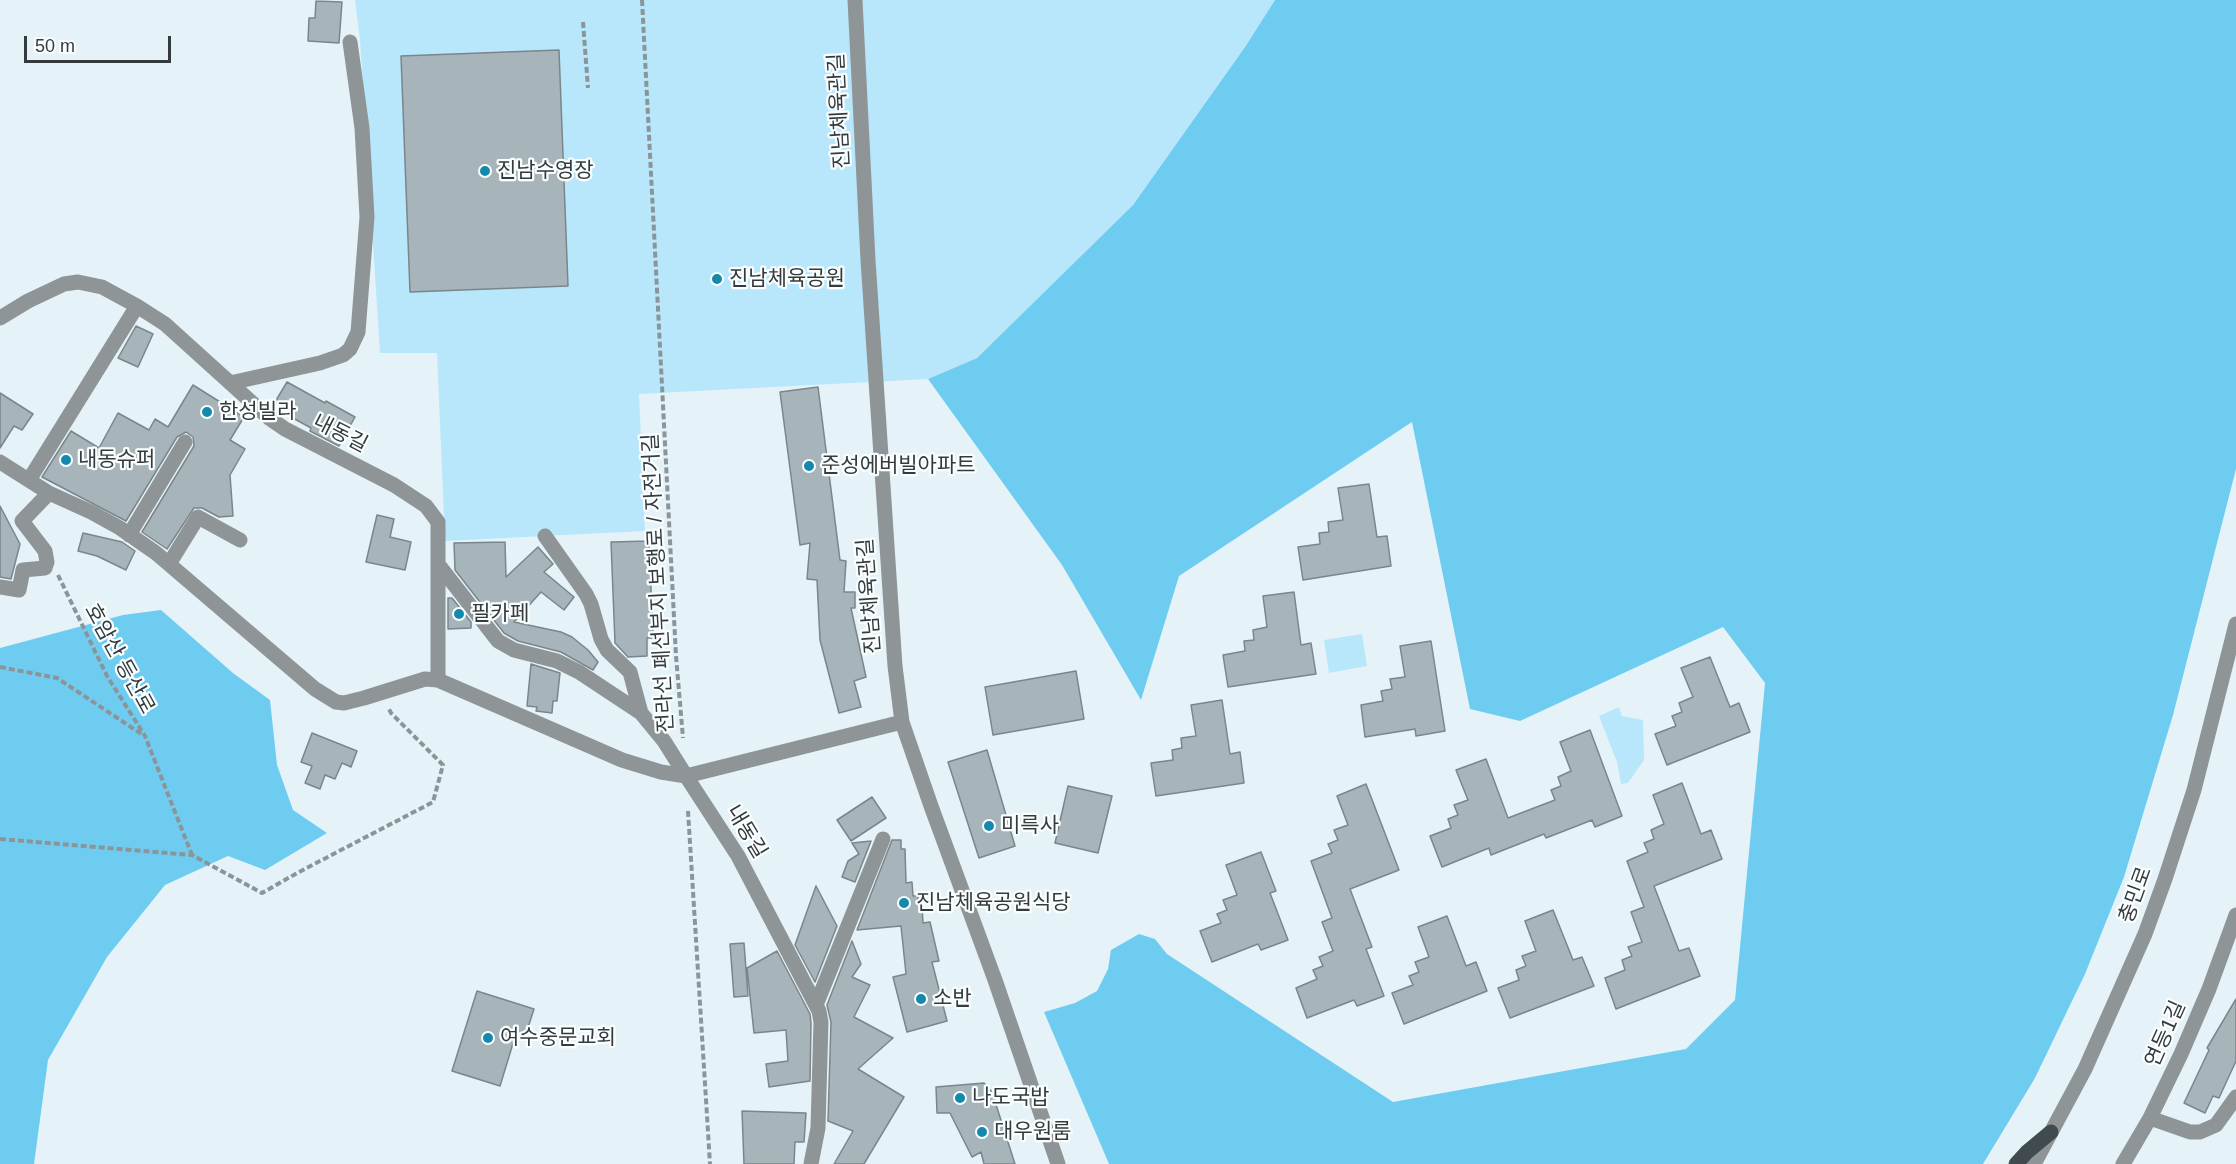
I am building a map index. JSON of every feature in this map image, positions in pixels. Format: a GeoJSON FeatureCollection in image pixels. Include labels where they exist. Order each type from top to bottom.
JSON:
{"type":"FeatureCollection","features":[{"type":"Feature","properties":{"kind":"main road"},"geometry":{"type":"LineString","coordinates":[[2016,1164],[2051,1132]]}},
{"type":"Feature","properties":{"kind":"street","name":"진남체육관길"},"geometry":{"type":"LineString","coordinates":[[855,0],[868,260],[895,666],[902,722],[995,980],[1058,1164]]}},
{"type":"Feature","properties":{"kind":"street"},"geometry":{"type":"LineString","coordinates":[[230,383],[320,363],[343,355],[351,349],[358,332],[367,218],[361,122],[350,42]]}},
{"type":"Feature","properties":{"kind":"street","name":"내동길"},"geometry":{"type":"LineString","coordinates":[[0,318],[53,288],[78,282],[102,287],[137,306],[180,337],[285,429],[394,485],[426,506],[438,522],[438,680]]}},
{"type":"Feature","properties":{"kind":"street"},"geometry":{"type":"LineString","coordinates":[[28,480],[137,306]]}},
{"type":"Feature","properties":{"kind":"street"},"geometry":{"type":"LineString","coordinates":[[129,535],[185,442]]}},
{"type":"Feature","properties":{"kind":"street"},"geometry":{"type":"LineString","coordinates":[[0,462],[49,493],[91,512],[129,535],[169,564],[326,697],[336,702],[344,703],[426,679],[438,680],[622,760],[661,772],[686,776],[902,722]]}},
{"type":"Feature","properties":{"kind":"street"},"geometry":{"type":"LineString","coordinates":[[0,587],[19,590],[23,570],[45,568],[47,562],[45,551],[22,521],[49,493]]}},
{"type":"Feature","properties":{"kind":"street"},"geometry":{"type":"LineString","coordinates":[[169,564],[198,517],[240,540]]}},
{"type":"Feature","properties":{"kind":"street"},"geometry":{"type":"LineString","coordinates":[[545,536],[586,594],[607,650],[630,672],[641,713]]}},
{"type":"Feature","properties":{"kind":"street"},"geometry":{"type":"LineString","coordinates":[[438,564],[498,641],[506,647],[524,654],[557,661],[579,672],[641,713]]}},
{"type":"Feature","properties":{"kind":"street","name":"충민로"},"geometry":{"type":"LineString","coordinates":[[2034,1164],[2085,1069],[2145,934],[2194,790],[2236,624]]}},
{"type":"Feature","properties":{"kind":"street","name":"내동길"},"geometry":{"type":"LineString","coordinates":[[641,713],[663,741],[738,856],[816,1005],[821,1022],[818,1128],[811,1164]]}},
{"type":"Feature","properties":{"kind":"street"},"geometry":{"type":"LineString","coordinates":[[816,1005],[883,839]]}},
{"type":"Feature","properties":{"kind":"street","name":"연등1길"},"geometry":{"type":"LineString","coordinates":[[2123,1164],[2150,1118],[2209,989],[2236,915]]}},
{"type":"Feature","properties":{"kind":"street"},"geometry":{"type":"LineString","coordinates":[[2150,1118],[2190,1132],[2200,1132],[2216,1125],[2236,1097]]}},
{"type":"Feature","properties":{"kind":"path","name":"전라선 폐선부지 보행로 / 자전거길"},"geometry":{"type":"LineString","coordinates":[[642,0],[676,656],[683,743]]}},
{"type":"Feature","properties":{"kind":"path"},"geometry":{"type":"LineString","coordinates":[[583,22],[588,88]]}},
{"type":"Feature","properties":{"kind":"path","name":"호암산 등산로"},"geometry":{"type":"LineString","coordinates":[[45,551],[107,676],[145,736],[192,855]]}},
{"type":"Feature","properties":{"kind":"path"},"geometry":{"type":"LineString","coordinates":[[0,667],[57,678],[145,736]]}},
{"type":"Feature","properties":{"kind":"path"},"geometry":{"type":"LineString","coordinates":[[0,839],[192,855],[262,893],[433,802],[443,765],[391,713],[382,693]]}},
{"type":"Feature","properties":{"kind":"path"},"geometry":{"type":"LineString","coordinates":[[686,776],[710,1164]]}},
{"type":"Feature","properties":{"kind":"shaded area","name":"진남체육공원"},"geometry":{"type":"Polygon","coordinates":[[[355,0],[1275,0],[1245,47],[1133,205],[977,358],[928,379],[639,394],[645,531],[445,541],[437,353],[380,353],[360,40],[355,0]]]}},
{"type":"Feature","properties":{"kind":"shaded area"},"geometry":{"type":"Polygon","coordinates":[[[1275,0],[2236,0],[2236,469],[2173,715],[2124,877],[2085,974],[2035,1078],[1983,1164],[1109,1164],[1044,1012],[1075,1003],[1097,991],[1108,969],[1111,950],[1139,934],[1155,939],[1167,954],[1393,1102],[1686,1049],[1735,1000],[1765,683],[1723,627],[1520,721],[1470,709],[1412,422],[1179,576],[1141,700],[1062,565],[928,379],[977,358],[1133,205],[1245,47],[1275,0]]]}},
{"type":"Feature","properties":{"kind":"shaded area"},"geometry":{"type":"Polygon","coordinates":[[[161,610],[233,673],[270,700],[277,765],[293,810],[327,833],[265,870],[228,856],[165,885],[107,957],[48,1060],[34,1164],[0,1164],[0,648],[123,615],[161,610]]]}},
{"type":"Feature","properties":{"kind":"shaded area"},"geometry":{"type":"Polygon","coordinates":[[[1362,634],[1367,666],[1329,673],[1324,640],[1362,634]]]}},
{"type":"Feature","properties":{"kind":"shaded area"},"geometry":{"type":"Polygon","coordinates":[[[1619,707],[1622,716],[1643,720],[1644,760],[1628,783],[1621,784],[1617,762],[1599,716],[1619,707]]]}},
{"type":"Feature","properties":{"kind":"building"},"geometry":{"type":"Polygon","coordinates":[[[316,1],[342,2],[339,43],[308,41],[309,18],[315,18],[316,1]]]}},
{"type":"Feature","properties":{"kind":"building","name":"진남수영장"},"geometry":{"type":"Polygon","coordinates":[[[559,50],[568,286],[410,292],[401,56],[559,50]]]}},
{"type":"Feature","properties":{"kind":"building"},"geometry":{"type":"Polygon","coordinates":[[[136,326],[153,334],[138,367],[118,358],[136,326]]]}},
{"type":"Feature","properties":{"kind":"building"},"geometry":{"type":"Polygon","coordinates":[[[287,382],[355,417],[339,446],[310,431],[311,428],[291,417],[293,413],[275,402],[287,382]]]}},
{"type":"Feature","properties":{"kind":"building"},"geometry":{"type":"Polygon","coordinates":[[[193,385],[244,417],[230,440],[245,449],[230,475],[233,516],[219,517],[202,508],[194,508],[167,549],[142,532],[194,446],[193,437],[186,432],[177,437],[126,521],[42,477],[71,431],[99,448],[118,413],[149,430],[155,419],[168,427],[193,385]]]}},
{"type":"Feature","properties":{"kind":"building"},"geometry":{"type":"Polygon","coordinates":[[[818,387],[840,560],[846,561],[844,592],[855,592],[855,608],[851,608],[866,677],[854,681],[861,707],[839,713],[820,640],[817,580],[807,579],[810,543],[800,545],[780,392],[818,387]]]}},
{"type":"Feature","properties":{"kind":"building"},"geometry":{"type":"Polygon","coordinates":[[[0,393],[33,414],[22,430],[14,426],[0,448],[0,393]]]}},
{"type":"Feature","properties":{"kind":"building"},"geometry":{"type":"Polygon","coordinates":[[[1369,484],[1377,537],[1387,536],[1391,566],[1303,580],[1298,547],[1320,544],[1319,533],[1329,532],[1328,522],[1343,520],[1338,488],[1369,484]]]}},
{"type":"Feature","properties":{"kind":"building"},"geometry":{"type":"Polygon","coordinates":[[[0,506],[20,544],[11,579],[0,577],[0,506]]]}},
{"type":"Feature","properties":{"kind":"building"},"geometry":{"type":"Polygon","coordinates":[[[377,515],[394,519],[390,537],[411,542],[405,570],[366,562],[377,515]]]}},
{"type":"Feature","properties":{"kind":"building"},"geometry":{"type":"Polygon","coordinates":[[[83,533],[122,542],[135,551],[126,570],[97,556],[78,551],[83,533]]]}},
{"type":"Feature","properties":{"kind":"building"},"geometry":{"type":"Polygon","coordinates":[[[649,541],[653,638],[647,638],[647,656],[628,657],[615,643],[611,542],[649,541]]]}},
{"type":"Feature","properties":{"kind":"building"},"geometry":{"type":"Polygon","coordinates":[[[505,542],[506,577],[538,547],[553,564],[544,572],[574,597],[564,610],[541,592],[514,622],[561,632],[572,637],[598,662],[593,670],[561,652],[518,641],[504,633],[455,570],[454,543],[505,542]]]}},
{"type":"Feature","properties":{"kind":"building"},"geometry":{"type":"Polygon","coordinates":[[[1294,592],[1301,645],[1311,643],[1316,674],[1228,687],[1223,655],[1245,651],[1244,641],[1254,640],[1253,630],[1267,627],[1263,596],[1294,592]]]}},
{"type":"Feature","properties":{"kind":"building"},"geometry":{"type":"Polygon","coordinates":[[[448,598],[452,598],[471,622],[471,628],[448,629],[448,598]]]}},
{"type":"Feature","properties":{"kind":"building"},"geometry":{"type":"Polygon","coordinates":[[[1431,641],[1445,731],[1416,736],[1415,729],[1365,737],[1361,705],[1383,701],[1381,691],[1392,689],[1390,679],[1405,677],[1400,646],[1431,641]]]}},
{"type":"Feature","properties":{"kind":"building"},"geometry":{"type":"Polygon","coordinates":[[[1710,657],[1730,707],[1739,703],[1750,732],[1667,765],[1655,734],[1676,726],[1672,716],[1682,712],[1679,703],[1693,697],[1681,668],[1710,657]]]}},
{"type":"Feature","properties":{"kind":"building"},"geometry":{"type":"Polygon","coordinates":[[[531,664],[560,673],[557,701],[553,701],[552,713],[536,711],[537,707],[527,706],[531,664]]]}},
{"type":"Feature","properties":{"kind":"building"},"geometry":{"type":"Polygon","coordinates":[[[1076,671],[1084,719],[993,735],[985,687],[1076,671]]]}},
{"type":"Feature","properties":{"kind":"building"},"geometry":{"type":"Polygon","coordinates":[[[1222,700],[1230,754],[1240,752],[1244,783],[1156,796],[1151,763],[1173,760],[1172,750],[1182,748],[1181,738],[1196,736],[1191,705],[1222,700]]]}},
{"type":"Feature","properties":{"kind":"building"},"geometry":{"type":"Polygon","coordinates":[[[1590,730],[1622,816],[1595,827],[1592,820],[1546,838],[1544,834],[1491,855],[1489,848],[1442,867],[1430,836],[1451,828],[1448,819],[1458,815],[1454,805],[1468,800],[1456,770],[1486,759],[1508,818],[1555,800],[1551,790],[1561,786],[1558,777],[1571,771],[1560,742],[1590,730]]]}},
{"type":"Feature","properties":{"kind":"building"},"geometry":{"type":"Polygon","coordinates":[[[312,733],[357,751],[351,767],[342,763],[335,779],[325,775],[320,789],[305,783],[312,766],[301,762],[312,733]]]}},
{"type":"Feature","properties":{"kind":"building"},"geometry":{"type":"Polygon","coordinates":[[[987,750],[1015,846],[979,858],[948,762],[987,750]]]}},
{"type":"Feature","properties":{"kind":"building"},"geometry":{"type":"Polygon","coordinates":[[[1682,783],[1701,834],[1711,830],[1722,859],[1654,886],[1679,951],[1689,948],[1700,976],[1616,1009],[1605,978],[1625,970],[1622,960],[1632,956],[1628,947],[1642,942],[1631,912],[1644,907],[1627,861],[1648,852],[1644,843],[1654,839],[1651,830],[1664,824],[1653,795],[1682,783]]]}},
{"type":"Feature","properties":{"kind":"building"},"geometry":{"type":"Polygon","coordinates":[[[1366,784],[1399,870],[1350,889],[1372,947],[1366,949],[1384,996],[1357,1006],[1354,1000],[1307,1018],[1296,988],[1317,979],[1313,970],[1323,966],[1319,957],[1333,951],[1322,922],[1332,918],[1311,861],[1332,853],[1328,844],[1338,840],[1334,830],[1348,825],[1337,796],[1366,784]]]}},
{"type":"Feature","properties":{"kind":"building"},"geometry":{"type":"Polygon","coordinates":[[[1068,786],[1112,796],[1098,853],[1055,843],[1068,786]]]}},
{"type":"Feature","properties":{"kind":"building"},"geometry":{"type":"Polygon","coordinates":[[[872,797],[886,818],[851,841],[837,820],[872,797]]]}},
{"type":"Feature","properties":{"kind":"building"},"geometry":{"type":"Polygon","coordinates":[[[892,840],[901,840],[901,849],[905,849],[906,883],[912,882],[913,896],[918,896],[918,905],[922,905],[923,923],[930,922],[939,961],[932,962],[947,1021],[907,1032],[893,977],[906,974],[901,926],[857,930],[892,840]]]}},
{"type":"Feature","properties":{"kind":"building"},"geometry":{"type":"Polygon","coordinates":[[[871,841],[855,882],[842,877],[848,861],[859,854],[852,843],[871,841]]]}},
{"type":"Feature","properties":{"kind":"building"},"geometry":{"type":"Polygon","coordinates":[[[1261,852],[1276,891],[1270,893],[1288,940],[1261,950],[1258,944],[1212,962],[1200,931],[1221,923],[1217,914],[1227,910],[1223,900],[1237,895],[1226,865],[1261,852]]]}},
{"type":"Feature","properties":{"kind":"building"},"geometry":{"type":"Polygon","coordinates":[[[816,886],[837,926],[815,982],[795,945],[816,886]]]}},
{"type":"Feature","properties":{"kind":"building"},"geometry":{"type":"Polygon","coordinates":[[[1553,910],[1573,960],[1582,957],[1594,986],[1510,1018],[1498,988],[1519,980],[1516,970],[1526,966],[1522,956],[1536,951],[1525,921],[1553,910]]]}},
{"type":"Feature","properties":{"kind":"building"},"geometry":{"type":"Polygon","coordinates":[[[1447,916],[1466,966],[1476,962],[1487,991],[1404,1024],[1392,993],[1413,985],[1409,976],[1419,972],[1415,962],[1429,957],[1418,927],[1447,916]]]}},
{"type":"Feature","properties":{"kind":"building"},"geometry":{"type":"Polygon","coordinates":[[[852,941],[861,964],[852,977],[870,985],[854,1017],[893,1038],[858,1069],[904,1097],[864,1164],[834,1164],[853,1131],[828,1121],[831,1022],[827,1005],[852,941]]]}},
{"type":"Feature","properties":{"kind":"building"},"geometry":{"type":"Polygon","coordinates":[[[744,943],[748,996],[734,997],[730,944],[744,943]]]}},
{"type":"Feature","properties":{"kind":"building"},"geometry":{"type":"Polygon","coordinates":[[[777,951],[810,1014],[810,1081],[769,1087],[766,1064],[788,1061],[786,1030],[754,1033],[747,968],[777,951]]]}},
{"type":"Feature","properties":{"kind":"building","name":"여수중문교회"},"geometry":{"type":"Polygon","coordinates":[[[477,991],[534,1009],[524,1040],[515,1037],[500,1086],[452,1071],[477,991]]]}},
{"type":"Feature","properties":{"kind":"building"},"geometry":{"type":"Polygon","coordinates":[[[2236,999],[2236,1061],[2219,1098],[2213,1096],[2205,1113],[2184,1103],[2209,1050],[2207,1048],[2236,999]]]}},
{"type":"Feature","properties":{"kind":"building"},"geometry":{"type":"Polygon","coordinates":[[[984,1083],[992,1092],[1015,1164],[984,1164],[981,1152],[972,1157],[950,1113],[937,1113],[936,1087],[984,1083]]]}},
{"type":"Feature","properties":{"kind":"building"},"geometry":{"type":"Polygon","coordinates":[[[742,1111],[806,1113],[804,1142],[795,1142],[794,1164],[744,1164],[742,1111]]]}},
{"type":"Feature","properties":{"kind":"place","name":"진남수영장"},"geometry":{"type":"Point","coordinates":[485,171]}},
{"type":"Feature","properties":{"kind":"place","name":"진남체육공원"},"geometry":{"type":"Point","coordinates":[717,279]}},
{"type":"Feature","properties":{"kind":"place","name":"한성빌라"},"geometry":{"type":"Point","coordinates":[207,412]}},
{"type":"Feature","properties":{"kind":"place","name":"내동슈퍼"},"geometry":{"type":"Point","coordinates":[66,460]}},
{"type":"Feature","properties":{"kind":"place","name":"준성에버빌아파트"},"geometry":{"type":"Point","coordinates":[809,466]}},
{"type":"Feature","properties":{"kind":"place","name":"필카페"},"geometry":{"type":"Point","coordinates":[459,614]}},
{"type":"Feature","properties":{"kind":"place","name":"미륵사"},"geometry":{"type":"Point","coordinates":[989,826]}},
{"type":"Feature","properties":{"kind":"place","name":"진남체육공원식당"},"geometry":{"type":"Point","coordinates":[904,903]}},
{"type":"Feature","properties":{"kind":"place","name":"소반"},"geometry":{"type":"Point","coordinates":[921,999]}},
{"type":"Feature","properties":{"kind":"place","name":"여수중문교회"},"geometry":{"type":"Point","coordinates":[488,1038]}},
{"type":"Feature","properties":{"kind":"place","name":"나도국밥"},"geometry":{"type":"Point","coordinates":[960,1098]}},
{"type":"Feature","properties":{"kind":"place","name":"대우원룸"},"geometry":{"type":"Point","coordinates":[982,1132]}}]}
